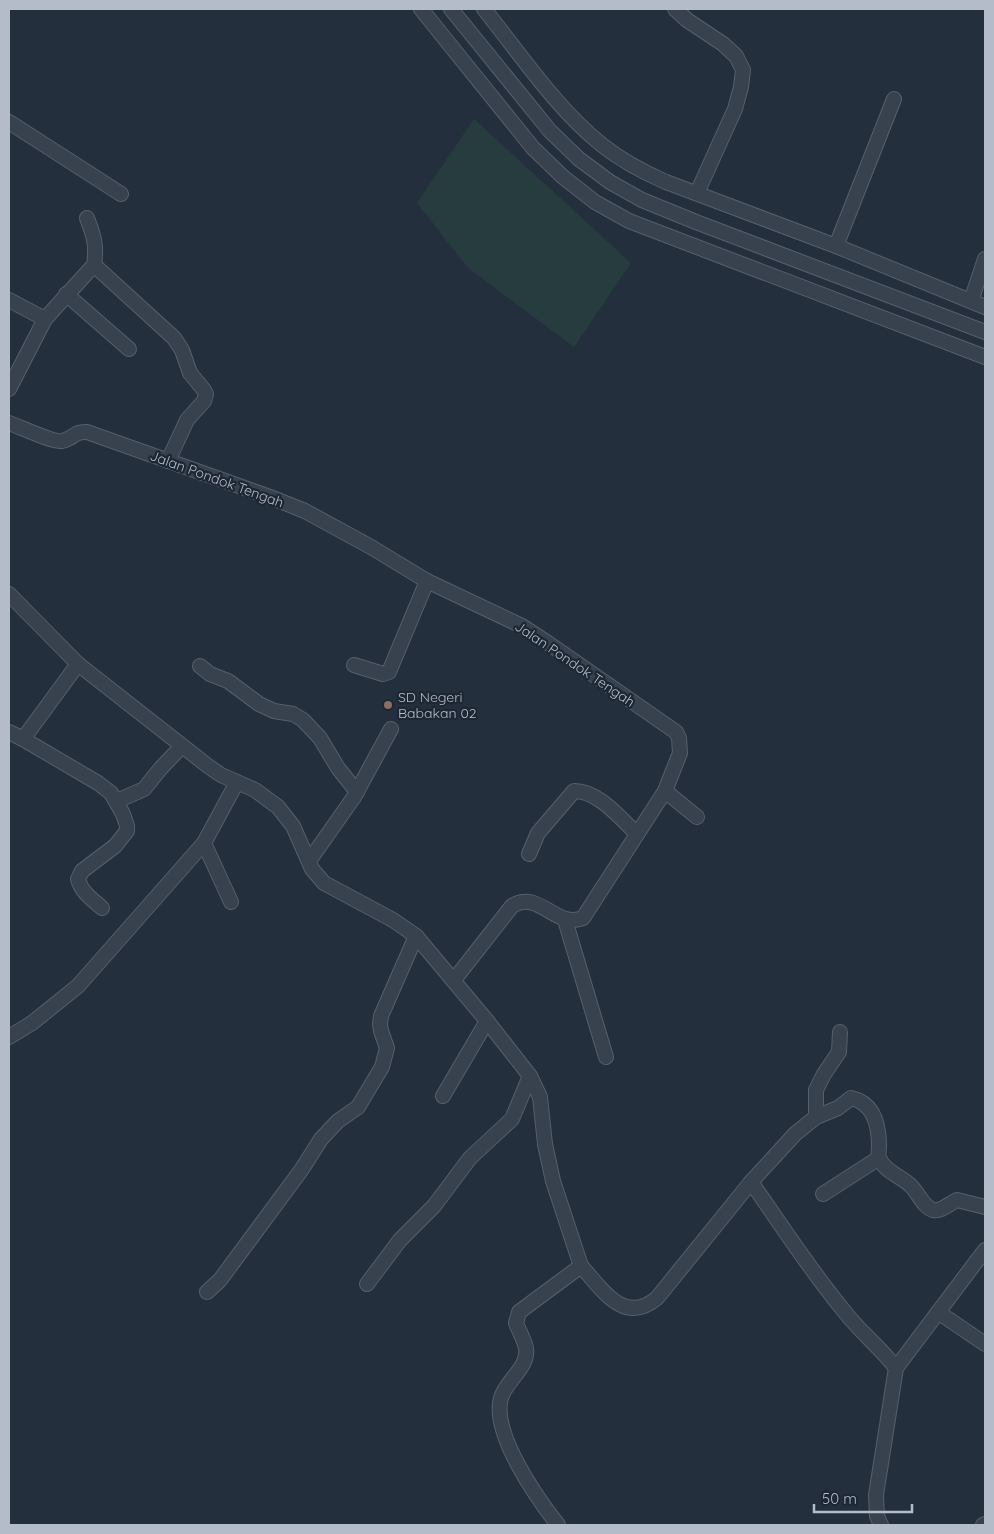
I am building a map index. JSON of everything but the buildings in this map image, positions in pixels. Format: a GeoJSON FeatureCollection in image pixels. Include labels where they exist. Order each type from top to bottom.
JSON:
{"type":"FeatureCollection","features":[{"type":"Feature","properties":{"kind":"street"},"geometry":{"type":"LineString","coordinates":[[421,9],[533,148],[562,177],[595,202],[629,221],[985,357]]}},
{"type":"Feature","properties":{"kind":"street"},"geometry":{"type":"LineString","coordinates":[[452,9],[550,131],[579,159],[610,182],[642,200],[696,222],[985,332]]}},
{"type":"Feature","properties":{"kind":"street"},"geometry":{"type":"LineString","coordinates":[[484,9],[562,106],[602,146],[642,172],[836,246],[985,307]]}},
{"type":"Feature","properties":{"kind":"street"},"geometry":{"type":"LineString","coordinates":[[676,9],[687,20],[736,56],[743,70],[741,87],[735,108],[697,193]]}},
{"type":"Feature","properties":{"kind":"street"},"geometry":{"type":"LineString","coordinates":[[836,246],[894,99]]}},
{"type":"Feature","properties":{"kind":"street"},"geometry":{"type":"LineString","coordinates":[[9,122],[122,194]]}},
{"type":"Feature","properties":{"kind":"street"},"geometry":{"type":"LineString","coordinates":[[9,389],[45,318],[94,265],[96,254],[95,240],[87,218]]}},
{"type":"Feature","properties":{"kind":"street"},"geometry":{"type":"LineString","coordinates":[[971,301],[985,259]]}},
{"type":"Feature","properties":{"kind":"street"},"geometry":{"type":"LineString","coordinates":[[94,265],[174,338],[182,350],[190,373],[206,394],[204,401],[187,420],[168,461]]}},
{"type":"Feature","properties":{"kind":"street"},"geometry":{"type":"LineString","coordinates":[[66,294],[129,349]]}},
{"type":"Feature","properties":{"kind":"street"},"geometry":{"type":"LineString","coordinates":[[9,300],[45,318]]}},
{"type":"Feature","properties":{"kind":"street","name":"Jalan Pondok Tengah"},"geometry":{"type":"LineString","coordinates":[[9,422],[56,441],[65,440],[76,433],[88,432],[305,511],[371,547],[427,581],[528,630],[676,732],[680,738],[680,753],[665,791],[583,918],[574,921],[565,920]]}},
{"type":"Feature","properties":{"kind":"street"},"geometry":{"type":"LineString","coordinates":[[354,665],[383,674],[389,672],[427,581]]}},
{"type":"Feature","properties":{"kind":"street"},"geometry":{"type":"LineString","coordinates":[[9,594],[78,664],[182,746],[208,766],[268,798],[282,811],[293,826],[317,876],[333,889],[364,904],[416,936],[454,980],[530,1076],[536,1087],[541,1104],[545,1144],[552,1181],[581,1266],[608,1296],[617,1303],[633,1310],[642,1308],[657,1298],[752,1182],[795,1134],[816,1117],[838,1108],[851,1098],[859,1100],[868,1106],[874,1116],[879,1145],[879,1158],[884,1166],[909,1184],[926,1206],[933,1210],[940,1210],[957,1200],[985,1207]]}},
{"type":"Feature","properties":{"kind":"street"},"geometry":{"type":"LineString","coordinates":[[23,740],[78,664]]}},
{"type":"Feature","properties":{"kind":"street"},"geometry":{"type":"LineString","coordinates":[[200,666],[210,674],[228,681],[259,704],[274,710],[293,714],[303,720],[320,738],[338,768],[357,792]]}},
{"type":"Feature","properties":{"kind":"street"},"geometry":{"type":"LineString","coordinates":[[309,861],[357,792],[392,729]]}},
{"type":"Feature","properties":{"kind":"street"},"geometry":{"type":"LineString","coordinates":[[9,732],[98,783],[111,793],[116,802],[127,826],[127,831],[115,846],[82,871],[78,879],[79,885],[102,908]]}},
{"type":"Feature","properties":{"kind":"street"},"geometry":{"type":"LineString","coordinates":[[116,802],[144,789],[182,746]]}},
{"type":"Feature","properties":{"kind":"street"},"geometry":{"type":"LineString","coordinates":[[9,1037],[32,1023],[78,986],[204,843],[237,782]]}},
{"type":"Feature","properties":{"kind":"street"},"geometry":{"type":"LineString","coordinates":[[528,854],[538,833],[574,791],[581,791],[601,801],[637,834]]}},
{"type":"Feature","properties":{"kind":"street"},"geometry":{"type":"LineString","coordinates":[[665,791],[696,817]]}},
{"type":"Feature","properties":{"kind":"street"},"geometry":{"type":"LineString","coordinates":[[204,843],[231,902]]}},
{"type":"Feature","properties":{"kind":"street"},"geometry":{"type":"LineString","coordinates":[[454,980],[512,906],[520,901],[531,902],[565,920],[606,1057]]}},
{"type":"Feature","properties":{"kind":"street"},"geometry":{"type":"LineString","coordinates":[[207,1292],[220,1280],[302,1169],[321,1139],[338,1121],[358,1107],[382,1067],[387,1048],[381,1031],[381,1016],[416,936]]}},
{"type":"Feature","properties":{"kind":"street"},"geometry":{"type":"LineString","coordinates":[[443,1096],[487,1021]]}},
{"type":"Feature","properties":{"kind":"street"},"geometry":{"type":"LineString","coordinates":[[816,1117],[816,1090],[824,1074],[840,1052],[840,1032]]}},
{"type":"Feature","properties":{"kind":"street"},"geometry":{"type":"LineString","coordinates":[[367,1284],[400,1240],[434,1206],[470,1158],[512,1119],[530,1076]]}},
{"type":"Feature","properties":{"kind":"street"},"geometry":{"type":"LineString","coordinates":[[823,1194],[879,1158]]}},
{"type":"Feature","properties":{"kind":"street"},"geometry":{"type":"LineString","coordinates":[[752,1182],[845,1314],[884,1352],[896,1368]]}},
{"type":"Feature","properties":{"kind":"street"},"geometry":{"type":"LineString","coordinates":[[880,1525],[877,1516],[876,1495],[896,1368],[985,1250]]}},
{"type":"Feature","properties":{"kind":"street"},"geometry":{"type":"LineString","coordinates":[[558,1525],[536,1497],[518,1464],[504,1432],[499,1408],[501,1397],[525,1357],[524,1340],[516,1323],[519,1312],[581,1266]]}},
{"type":"Feature","properties":{"kind":"street"},"geometry":{"type":"LineString","coordinates":[[938,1312],[985,1344]]}},
{"type":"Feature","properties":{"kind":"green space"},"geometry":{"type":"Polygon","coordinates":[[[474,119],[631,263],[574,347],[468,268],[417,203],[474,119]]]}},
{"type":"Feature","properties":{"kind":"place","name":"SD Negeri Babakan 02"},"geometry":{"type":"Point","coordinates":[388,705]}}]}
